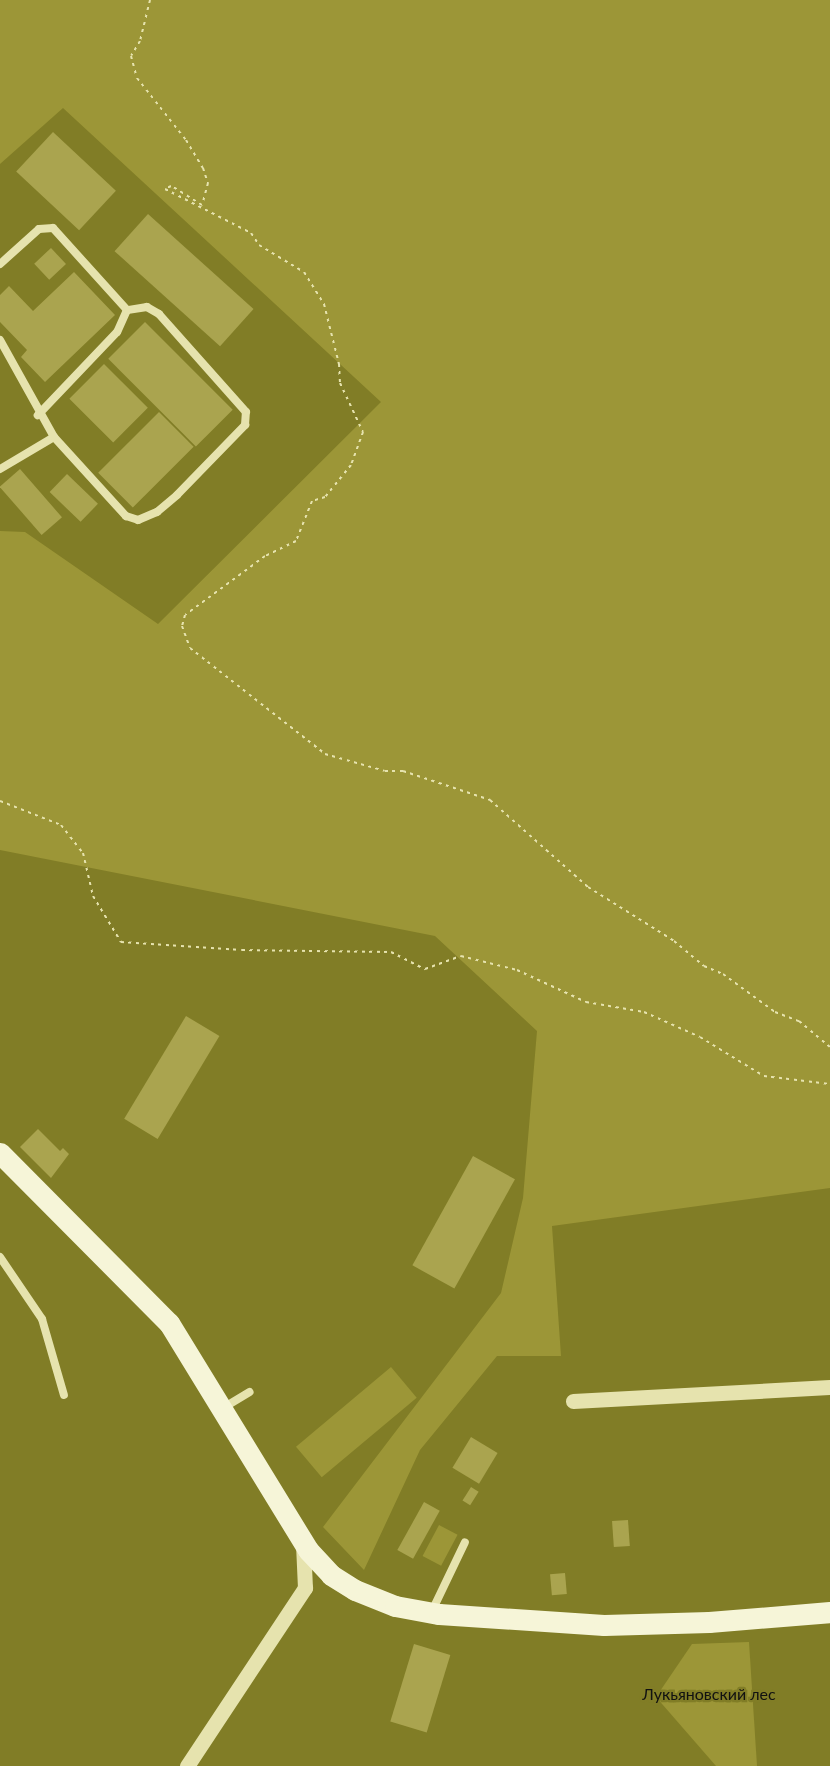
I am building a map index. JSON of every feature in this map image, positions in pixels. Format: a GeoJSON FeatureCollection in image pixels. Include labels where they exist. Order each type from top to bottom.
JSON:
{"type":"FeatureCollection","features":[{"type":"Feature","properties":{"kind":"main road"},"geometry":{"type":"LineString","coordinates":[[0,1153],[158,1310],[223,1408],[302,1541],[331,1575],[355,1590],[395,1606],[432,1612],[622,1625],[830,1612]]}},
{"type":"Feature","properties":{"kind":"street"},"geometry":{"type":"LineString","coordinates":[[573,1401],[830,1387]]}},
{"type":"Feature","properties":{"kind":"street"},"geometry":{"type":"LineString","coordinates":[[187,1766],[305,1588],[302,1541]]}},
{"type":"Feature","properties":{"kind":"lane"},"geometry":{"type":"LineString","coordinates":[[0,264],[39,229],[53,228],[127,310]]}},
{"type":"Feature","properties":{"kind":"lane"},"geometry":{"type":"LineString","coordinates":[[0,340],[38,415],[54,437],[126,516],[138,520],[158,512],[245,425],[246,411],[159,314],[147,307],[127,310]]}},
{"type":"Feature","properties":{"kind":"lane"},"geometry":{"type":"LineString","coordinates":[[38,415],[117,332],[127,310]]}},
{"type":"Feature","properties":{"kind":"lane"},"geometry":{"type":"LineString","coordinates":[[0,469],[54,437]]}},
{"type":"Feature","properties":{"kind":"lane"},"geometry":{"type":"LineString","coordinates":[[0,1257],[42,1319],[64,1395]]}},
{"type":"Feature","properties":{"kind":"lane"},"geometry":{"type":"LineString","coordinates":[[223,1408],[250,1392]]}},
{"type":"Feature","properties":{"kind":"lane"},"geometry":{"type":"LineString","coordinates":[[432,1612],[465,1542]]}},
{"type":"Feature","properties":{"kind":"path"},"geometry":{"type":"LineString","coordinates":[[150,0],[141,41],[131,56],[137,78],[186,140],[203,168],[208,183],[202,205],[171,186],[165,189],[251,233],[259,245],[304,272],[324,304],[339,364],[340,383],[363,432],[351,465],[325,497],[312,501],[296,541],[266,556],[185,615],[182,626],[190,648],[325,754],[385,771],[403,771],[490,800],[588,887],[674,941],[704,966],[723,974],[775,1012],[799,1021],[830,1047]]}},
{"type":"Feature","properties":{"kind":"path"},"geometry":{"type":"LineString","coordinates":[[0,801],[61,825],[83,853],[93,897],[121,942],[242,950],[391,952],[426,969],[461,956],[517,970],[586,1002],[644,1012],[700,1037],[764,1076],[830,1084]]}},
{"type":"Feature","properties":{"kind":"green space"},"geometry":{"type":"Polygon","coordinates":[[[0,0],[830,0],[830,1188],[552,1226],[561,1356],[497,1356],[420,1450],[364,1570],[323,1527],[501,1293],[523,1198],[537,1031],[435,936],[0,850],[0,531],[25,532],[158,624],[381,402],[63,108],[0,164],[0,0]]]}},
{"type":"Feature","properties":{"kind":"green space"},"geometry":{"type":"Polygon","coordinates":[[[391,1367],[417,1398],[322,1477],[296,1447],[391,1367]]]}},
{"type":"Feature","properties":{"kind":"green space"},"geometry":{"type":"Polygon","coordinates":[[[439,1525],[458,1535],[441,1566],[423,1556],[439,1525]]]}},
{"type":"Feature","properties":{"kind":"green space","name":"Лукьяновский лес"},"geometry":{"type":"Polygon","coordinates":[[[749,1642],[757,1766],[716,1766],[656,1697],[692,1644],[749,1642]]]}},
{"type":"Feature","properties":{"kind":"building"},"geometry":{"type":"Polygon","coordinates":[[[53,132],[116,191],[79,230],[16,171],[53,132]]]}},
{"type":"Feature","properties":{"kind":"building"},"geometry":{"type":"Polygon","coordinates":[[[148,214],[254,309],[220,346],[115,251],[148,214]]]}},
{"type":"Feature","properties":{"kind":"building"},"geometry":{"type":"Polygon","coordinates":[[[51,248],[66,264],[49,280],[34,264],[51,248]]]}},
{"type":"Feature","properties":{"kind":"building"},"geometry":{"type":"Polygon","coordinates":[[[74,272],[115,315],[45,382],[21,357],[27,350],[0,322],[0,295],[9,286],[33,311],[74,272]]]}},
{"type":"Feature","properties":{"kind":"building"},"geometry":{"type":"Polygon","coordinates":[[[145,322],[233,410],[196,446],[108,359],[145,322]]]}},
{"type":"Feature","properties":{"kind":"building"},"geometry":{"type":"Polygon","coordinates":[[[104,364],[148,408],[113,442],[69,399],[104,364]]]}},
{"type":"Feature","properties":{"kind":"building"},"geometry":{"type":"Polygon","coordinates":[[[159,412],[194,447],[133,507],[98,473],[159,412]]]}},
{"type":"Feature","properties":{"kind":"building"},"geometry":{"type":"Polygon","coordinates":[[[20,469],[62,517],[42,535],[0,487],[20,469]]]}},
{"type":"Feature","properties":{"kind":"building"},"geometry":{"type":"Polygon","coordinates":[[[67,474],[98,504],[81,522],[50,492],[67,474]]]}},
{"type":"Feature","properties":{"kind":"building"},"geometry":{"type":"Polygon","coordinates":[[[186,1016],[219,1036],[158,1139],[124,1119],[186,1016]]]}},
{"type":"Feature","properties":{"kind":"building"},"geometry":{"type":"Polygon","coordinates":[[[38,1129],[60,1151],[63,1148],[69,1154],[51,1178],[20,1147],[38,1129]]]}},
{"type":"Feature","properties":{"kind":"building"},"geometry":{"type":"Polygon","coordinates":[[[473,1156],[515,1179],[454,1289],[412,1265],[473,1156]]]}},
{"type":"Feature","properties":{"kind":"building"},"geometry":{"type":"Polygon","coordinates":[[[471,1437],[498,1453],[479,1484],[452,1468],[471,1437]]]}},
{"type":"Feature","properties":{"kind":"building"},"geometry":{"type":"Polygon","coordinates":[[[471,1487],[479,1492],[470,1505],[463,1501],[471,1487]]]}},
{"type":"Feature","properties":{"kind":"building"},"geometry":{"type":"Polygon","coordinates":[[[424,1502],[440,1511],[413,1559],[397,1550],[424,1502]]]}},
{"type":"Feature","properties":{"kind":"building"},"geometry":{"type":"Polygon","coordinates":[[[628,1520],[630,1546],[614,1547],[612,1521],[628,1520]]]}},
{"type":"Feature","properties":{"kind":"building"},"geometry":{"type":"Polygon","coordinates":[[[565,1573],[567,1594],[552,1595],[550,1574],[565,1573]]]}},
{"type":"Feature","properties":{"kind":"building"},"geometry":{"type":"Polygon","coordinates":[[[414,1644],[450,1655],[427,1733],[390,1721],[414,1644]]]}}]}
